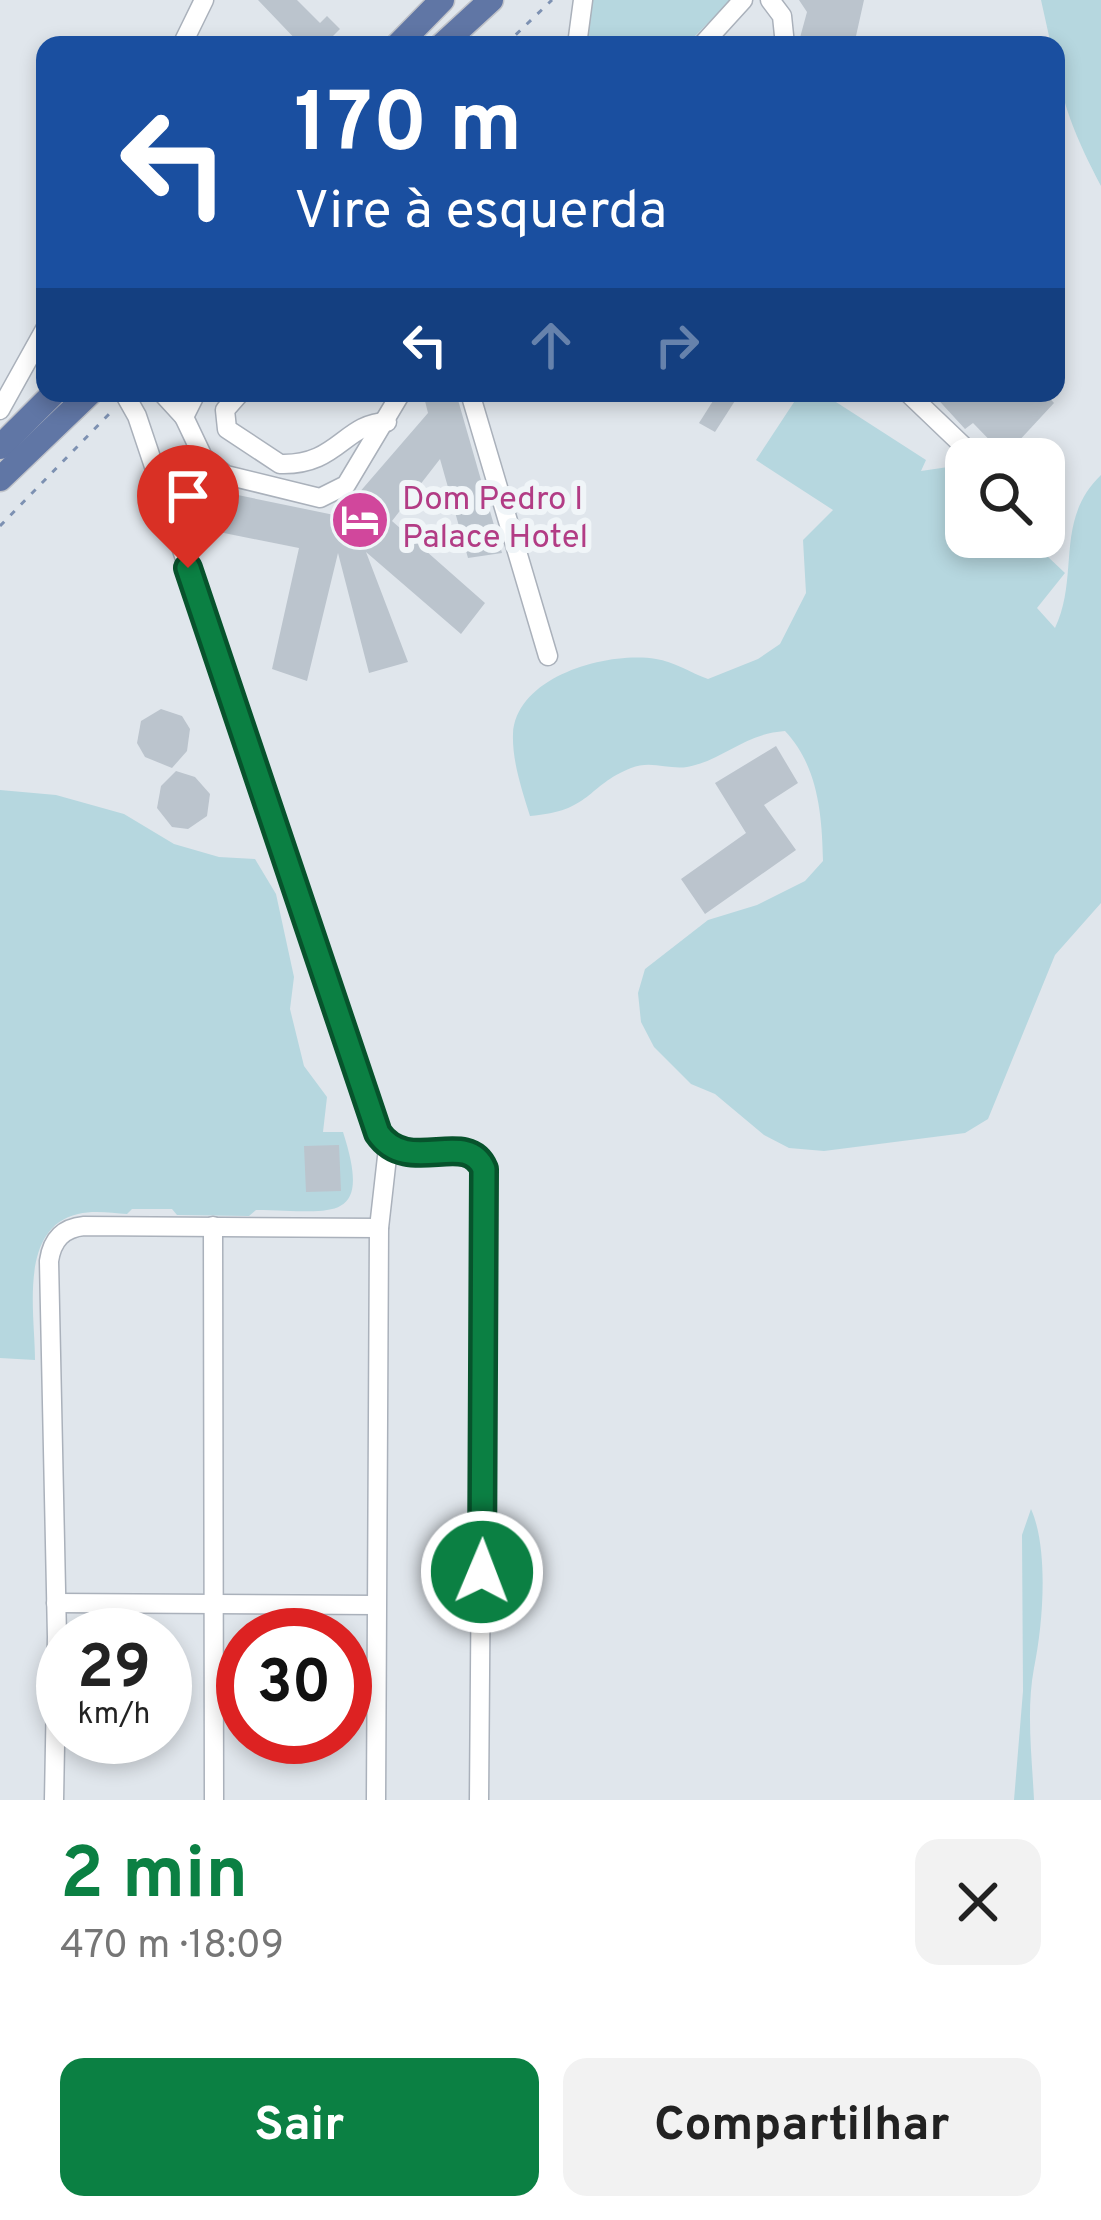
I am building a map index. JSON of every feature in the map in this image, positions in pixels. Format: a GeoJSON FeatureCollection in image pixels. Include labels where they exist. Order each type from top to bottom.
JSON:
{"type":"FeatureCollection","features":[{"type":"Feature","properties":{"kind":"main road"},"geometry":{"type":"LineString","coordinates":[[407,36],[442,0]]}},
{"type":"Feature","properties":{"kind":"main road"},"geometry":{"type":"LineString","coordinates":[[452,36],[491,0]]}},
{"type":"Feature","properties":{"kind":"main road"},"geometry":{"type":"LineString","coordinates":[[0,447],[45,402]]}},
{"type":"Feature","properties":{"kind":"main road"},"geometry":{"type":"LineString","coordinates":[[0,479],[81,402]]}},
{"type":"Feature","properties":{"kind":"street"},"geometry":{"type":"LineString","coordinates":[[186,36],[204,0]]}},
{"type":"Feature","properties":{"kind":"street"},"geometry":{"type":"LineString","coordinates":[[579,36],[583,0]]}},
{"type":"Feature","properties":{"kind":"street"},"geometry":{"type":"LineString","coordinates":[[710,36],[743,0]]}},
{"type":"Feature","properties":{"kind":"street"},"geometry":{"type":"LineString","coordinates":[[770,0],[782,16],[784,36]]}},
{"type":"Feature","properties":{"kind":"street"},"geometry":{"type":"LineString","coordinates":[[0,410],[36,366]]}},
{"type":"Feature","properties":{"kind":"street"},"geometry":{"type":"LineString","coordinates":[[128,402],[254,755],[371,1115],[388,1148],[379,1228],[376,1800]]}},
{"type":"Feature","properties":{"kind":"street"},"geometry":{"type":"LineString","coordinates":[[171,402],[184,416],[203,457],[217,469],[237,479],[312,497],[328,496],[346,485],[397,402]]}},
{"type":"Feature","properties":{"kind":"street"},"geometry":{"type":"LineString","coordinates":[[184,416],[191,402]]}},
{"type":"Feature","properties":{"kind":"street"},"geometry":{"type":"LineString","coordinates":[[233,402],[226,410],[231,436],[280,464],[320,458],[359,429],[387,422]]}},
{"type":"Feature","properties":{"kind":"street"},"geometry":{"type":"LineString","coordinates":[[473,402],[548,656]]}},
{"type":"Feature","properties":{"kind":"street"},"geometry":{"type":"LineString","coordinates":[[917,402],[955,438]]}},
{"type":"Feature","properties":{"kind":"street"},"geometry":{"type":"LineString","coordinates":[[388,1148],[469,1152],[484,1169],[478,1800]]}},
{"type":"Feature","properties":{"kind":"street"},"geometry":{"type":"LineString","coordinates":[[54,1800],[56,1603],[49,1261],[54,1243],[66,1230],[84,1226],[379,1228]]}},
{"type":"Feature","properties":{"kind":"street"},"geometry":{"type":"LineString","coordinates":[[213,1226],[214,1800]]}},
{"type":"Feature","properties":{"kind":"street"},"geometry":{"type":"LineString","coordinates":[[56,1603],[376,1605]]}},
{"type":"Feature","properties":{"kind":"path"},"geometry":{"type":"LineString","coordinates":[[514,36],[552,0]]}},
{"type":"Feature","properties":{"kind":"path"},"geometry":{"type":"LineString","coordinates":[[0,526],[121,402]]}},
{"type":"Feature","properties":{"kind":"shaded area"},"geometry":{"type":"Polygon","coordinates":[[[592,0],[731,0],[695,36],[586,36],[592,0]]]}},
{"type":"Feature","properties":{"kind":"shaded area"},"geometry":{"type":"Polygon","coordinates":[[[1041,0],[1101,0],[1101,186],[1065,100],[1065,36],[1049,36],[1041,0]]]}},
{"type":"Feature","properties":{"kind":"shaded area"},"geometry":{"type":"Polygon","coordinates":[[[794,402],[836,402],[926,460],[921,471],[945,467],[945,558],[1049,558],[1065,573],[1037,608],[1055,628],[1066,588],[1072,529],[1087,492],[1101,475],[1101,903],[1055,955],[988,1119],[965,1133],[824,1151],[789,1148],[764,1135],[715,1094],[691,1084],[654,1047],[641,1022],[638,993],[645,969],[708,920],[757,905],[805,881],[823,861],[816,792],[796,745],[785,731],[757,737],[687,767],[638,766],[566,809],[530,816],[513,734],[518,714],[530,697],[547,683],[590,664],[656,659],[708,679],[758,659],[780,644],[806,593],[803,540],[833,510],[756,460],[794,402]]]}},
{"type":"Feature","properties":{"kind":"shaded area"},"geometry":{"type":"Polygon","coordinates":[[[0,790],[56,795],[124,814],[174,844],[219,857],[255,859],[276,894],[294,977],[290,1009],[304,1066],[327,1097],[323,1132],[343,1132],[353,1185],[348,1199],[324,1211],[256,1210],[249,1216],[132,1209],[127,1214],[78,1214],[59,1222],[46,1236],[34,1275],[35,1360],[0,1358],[0,790]]]}},
{"type":"Feature","properties":{"kind":"shaded area"},"geometry":{"type":"Polygon","coordinates":[[[1031,1509],[1043,1587],[1030,1700],[1034,1800],[1014,1800],[1023,1691],[1022,1535],[1031,1509]]]}},
{"type":"Feature","properties":{"kind":"building"},"geometry":{"type":"Polygon","coordinates":[[[258,0],[297,0],[320,23],[327,16],[340,29],[333,36],[292,36],[258,0]]]}},
{"type":"Feature","properties":{"kind":"building"},"geometry":{"type":"Polygon","coordinates":[[[799,0],[864,0],[856,36],[800,36],[807,12],[799,0]]]}},
{"type":"Feature","properties":{"kind":"building"},"geometry":{"type":"Polygon","coordinates":[[[425,402],[459,402],[502,553],[468,558],[440,459],[392,521],[485,603],[461,634],[366,552],[408,662],[369,673],[338,553],[307,681],[272,669],[299,548],[214,531],[223,492],[339,516],[428,413],[425,402]]]}},
{"type":"Feature","properties":{"kind":"building"},"geometry":{"type":"Polygon","coordinates":[[[712,402],[734,402],[715,432],[699,423],[712,402]]]}},
{"type":"Feature","properties":{"kind":"building"},"geometry":{"type":"Polygon","coordinates":[[[940,402],[1054,403],[1022,438],[988,438],[973,423],[965,429],[940,402]]]}},
{"type":"Feature","properties":{"kind":"building"},"geometry":{"type":"Polygon","coordinates":[[[161,709],[182,716],[190,729],[187,751],[172,768],[145,757],[137,743],[141,721],[161,709]]]}},
{"type":"Feature","properties":{"kind":"building"},"geometry":{"type":"Polygon","coordinates":[[[776,746],[798,783],[764,805],[796,850],[705,914],[681,879],[746,833],[715,783],[776,746]]]}},
{"type":"Feature","properties":{"kind":"building"},"geometry":{"type":"Polygon","coordinates":[[[176,771],[195,777],[210,794],[207,816],[188,829],[172,827],[157,808],[161,786],[176,771]]]}},
{"type":"Feature","properties":{"kind":"building"},"geometry":{"type":"Polygon","coordinates":[[[339,1145],[341,1191],[306,1192],[304,1146],[339,1145]]]}},
{"type":"Feature","properties":{"kind":"place","name":"Dom Pedro I Palace Hotel"},"geometry":{"type":"Point","coordinates":[360,520]}},
{"type":"Feature","properties":{"kind":"route"},"geometry":{"type":"LineString","coordinates":[[188,568],[378,1133],[388,1148],[401,1152],[469,1152],[484,1169],[482,1572]]}}]}
